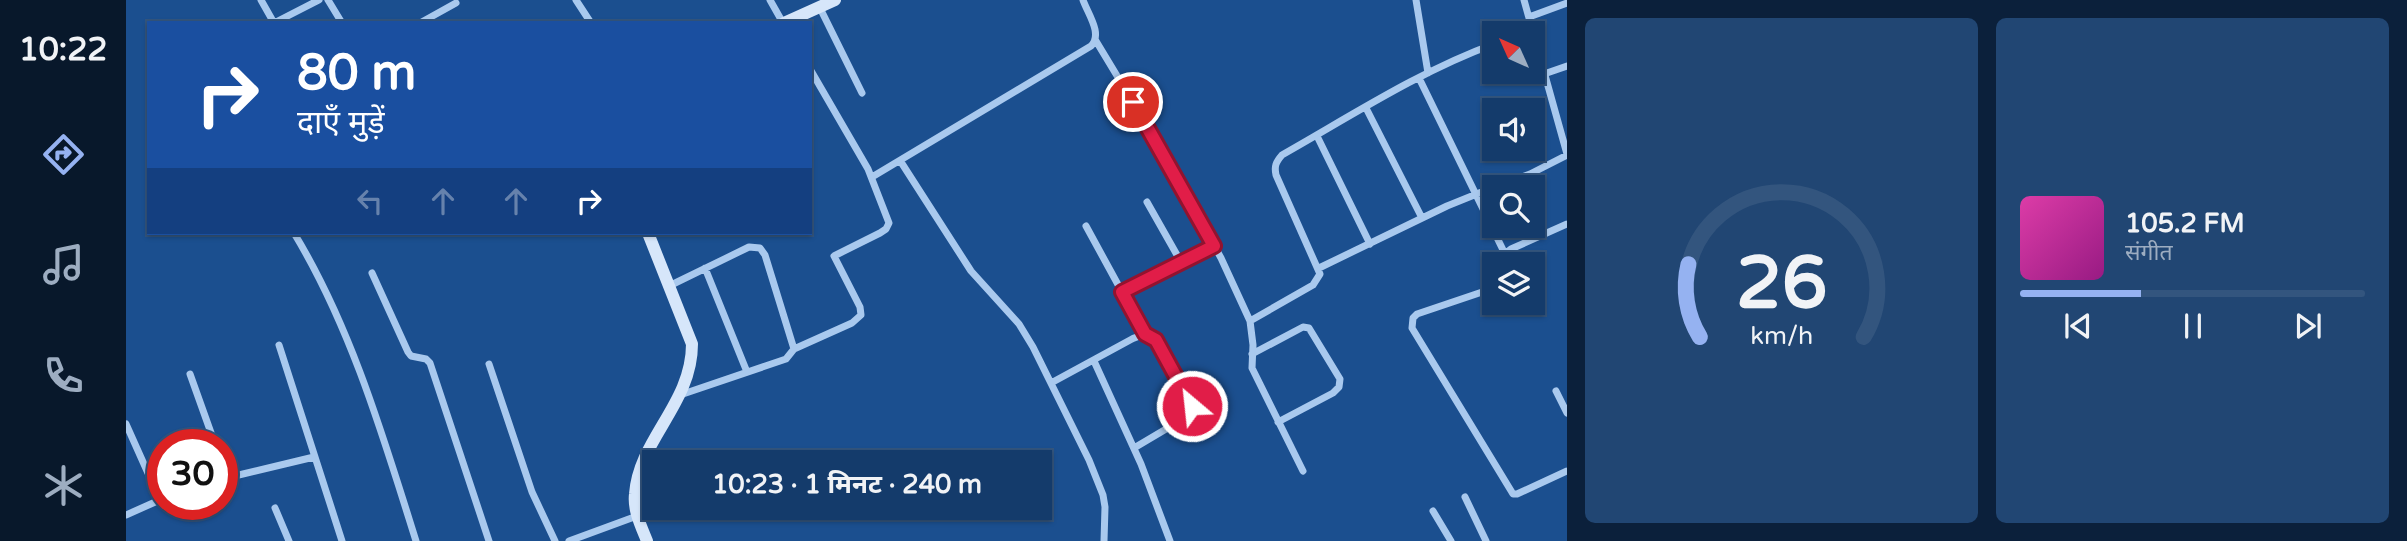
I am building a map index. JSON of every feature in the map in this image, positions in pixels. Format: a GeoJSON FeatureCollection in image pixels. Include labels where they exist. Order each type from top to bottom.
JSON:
{"type":"FeatureCollection","features":[{"type":"Feature","properties":{"kind":"street"},"geometry":{"type":"LineString","coordinates":[[261,0],[273,21]]}},
{"type":"Feature","properties":{"kind":"street"},"geometry":{"type":"LineString","coordinates":[[278,21],[319,0]]}},
{"type":"Feature","properties":{"kind":"street"},"geometry":{"type":"LineString","coordinates":[[328,0],[341,21]]}},
{"type":"Feature","properties":{"kind":"street"},"geometry":{"type":"LineString","coordinates":[[576,0],[590,21]]}},
{"type":"Feature","properties":{"kind":"street"},"geometry":{"type":"LineString","coordinates":[[770,0],[783,21]]}},
{"type":"Feature","properties":{"kind":"street"},"geometry":{"type":"LineString","coordinates":[[787,21],[812,5],[835,0]]}},
{"type":"Feature","properties":{"kind":"street"},"geometry":{"type":"LineString","coordinates":[[872,177],[1091,46],[1097,35],[1083,0]]}},
{"type":"Feature","properties":{"kind":"street"},"geometry":{"type":"LineString","coordinates":[[1416,0],[1428,73]]}},
{"type":"Feature","properties":{"kind":"street"},"geometry":{"type":"LineString","coordinates":[[1524,0],[1530,21]]}},
{"type":"Feature","properties":{"kind":"street"},"geometry":{"type":"LineString","coordinates":[[424,21],[456,3]]}},
{"type":"Feature","properties":{"kind":"street"},"geometry":{"type":"LineString","coordinates":[[1529,17],[1567,3]]}},
{"type":"Feature","properties":{"kind":"street"},"geometry":{"type":"LineString","coordinates":[[812,5],[862,93]]}},
{"type":"Feature","properties":{"kind":"street"},"geometry":{"type":"LineString","coordinates":[[1096,41],[1157,142],[1214,246],[1250,321],[1252,368],[1303,471]]}},
{"type":"Feature","properties":{"kind":"street"},"geometry":{"type":"LineString","coordinates":[[1250,321],[1319,279],[1319,268],[1274,167],[1282,155],[1428,73],[1482,48]]}},
{"type":"Feature","properties":{"kind":"street"},"geometry":{"type":"LineString","coordinates":[[1545,74],[1567,66]]}},
{"type":"Feature","properties":{"kind":"street"},"geometry":{"type":"LineString","coordinates":[[680,395],[786,359],[794,349],[852,323],[861,315],[860,307],[834,258],[837,252],[880,233],[888,226],[889,221],[872,177],[812,72]]}},
{"type":"Feature","properties":{"kind":"street"},"geometry":{"type":"LineString","coordinates":[[1527,175],[1567,154],[1564,134],[1545,77]]}},
{"type":"Feature","properties":{"kind":"street"},"geometry":{"type":"LineString","coordinates":[[1419,78],[1503,252]]}},
{"type":"Feature","properties":{"kind":"street"},"geometry":{"type":"LineString","coordinates":[[1366,108],[1422,218]]}},
{"type":"Feature","properties":{"kind":"street"},"geometry":{"type":"LineString","coordinates":[[1317,136],[1370,244]]}},
{"type":"Feature","properties":{"kind":"street"},"geometry":{"type":"LineString","coordinates":[[901,162],[971,271],[1025,333],[1089,460],[1103,495],[1104,541]]}},
{"type":"Feature","properties":{"kind":"street"},"geometry":{"type":"LineString","coordinates":[[1319,268],[1482,192]]}},
{"type":"Feature","properties":{"kind":"street"},"geometry":{"type":"LineString","coordinates":[[1147,202],[1181,262]]}},
{"type":"Feature","properties":{"kind":"street"},"geometry":{"type":"LineString","coordinates":[[1508,252],[1567,224]]}},
{"type":"Feature","properties":{"kind":"street"},"geometry":{"type":"LineString","coordinates":[[1086,226],[1145,334],[1156,340],[1192,406],[1188,416],[1133,448]]}},
{"type":"Feature","properties":{"kind":"street"},"geometry":{"type":"LineString","coordinates":[[295,235],[317,271],[376,413],[416,541]]}},
{"type":"Feature","properties":{"kind":"street"},"geometry":{"type":"LineString","coordinates":[[647,541],[632,518],[638,475],[654,440],[680,395],[692,362],[692,344],[651,235]]}},
{"type":"Feature","properties":{"kind":"street"},"geometry":{"type":"LineString","coordinates":[[1122,292],[1214,246]]}},
{"type":"Feature","properties":{"kind":"street"},"geometry":{"type":"LineString","coordinates":[[669,286],[749,247],[760,248],[765,255],[794,349]]}},
{"type":"Feature","properties":{"kind":"street"},"geometry":{"type":"LineString","coordinates":[[705,268],[747,372]]}},
{"type":"Feature","properties":{"kind":"street"},"geometry":{"type":"LineString","coordinates":[[372,273],[408,352],[430,363],[489,541]]}},
{"type":"Feature","properties":{"kind":"street"},"geometry":{"type":"LineString","coordinates":[[1482,292],[1417,314],[1411,324],[1412,328],[1513,494],[1567,471]]}},
{"type":"Feature","properties":{"kind":"street"},"geometry":{"type":"LineString","coordinates":[[1252,354],[1303,327],[1309,328],[1340,379],[1339,387],[1333,393],[1278,422]]}},
{"type":"Feature","properties":{"kind":"street"},"geometry":{"type":"LineString","coordinates":[[1051,383],[1145,334]]}},
{"type":"Feature","properties":{"kind":"street"},"geometry":{"type":"LineString","coordinates":[[279,345],[342,541]]}},
{"type":"Feature","properties":{"kind":"street"},"geometry":{"type":"LineString","coordinates":[[1094,361],[1170,541]]}},
{"type":"Feature","properties":{"kind":"street"},"geometry":{"type":"LineString","coordinates":[[489,364],[533,492],[555,541]]}},
{"type":"Feature","properties":{"kind":"street"},"geometry":{"type":"LineString","coordinates":[[190,374],[210,429]]}},
{"type":"Feature","properties":{"kind":"street"},"geometry":{"type":"LineString","coordinates":[[1556,391],[1567,413]]}},
{"type":"Feature","properties":{"kind":"street"},"geometry":{"type":"LineString","coordinates":[[126,424],[147,468]]}},
{"type":"Feature","properties":{"kind":"street"},"geometry":{"type":"LineString","coordinates":[[238,475],[314,457]]}},
{"type":"Feature","properties":{"kind":"street"},"geometry":{"type":"LineString","coordinates":[[1465,497],[1486,541]]}},
{"type":"Feature","properties":{"kind":"street"},"geometry":{"type":"LineString","coordinates":[[126,515],[147,506]]}},
{"type":"Feature","properties":{"kind":"street"},"geometry":{"type":"LineString","coordinates":[[275,509],[289,541]]}},
{"type":"Feature","properties":{"kind":"street"},"geometry":{"type":"LineString","coordinates":[[1433,510],[1451,541]]}},
{"type":"Feature","properties":{"kind":"street"},"geometry":{"type":"LineString","coordinates":[[569,541],[632,518]]}},
{"type":"Feature","properties":{"kind":"route"},"geometry":{"type":"LineString","coordinates":[[1133,102],[1214,246],[1122,292],[1145,334],[1156,340],[1192,406]]}}]}
